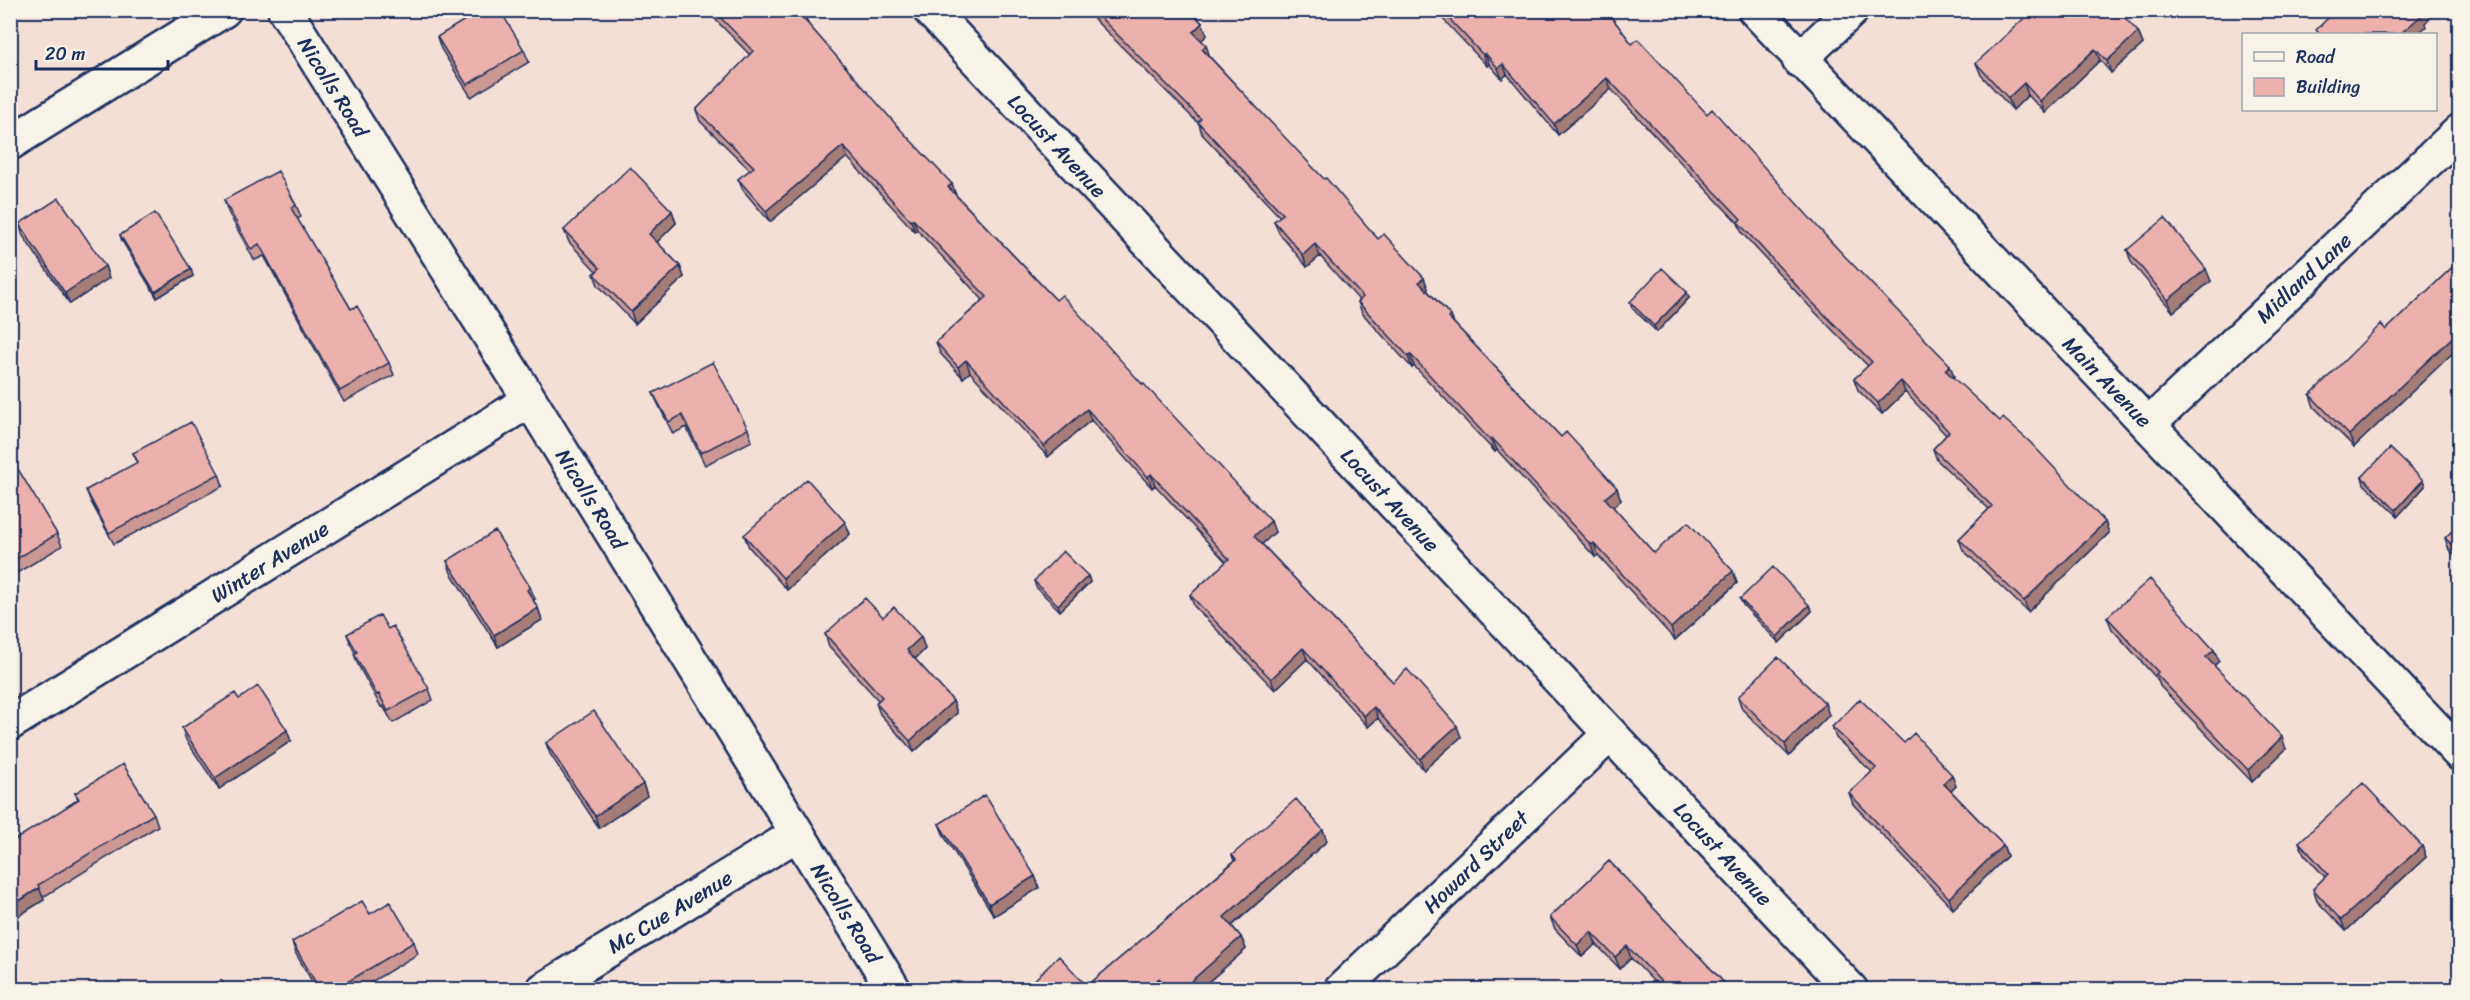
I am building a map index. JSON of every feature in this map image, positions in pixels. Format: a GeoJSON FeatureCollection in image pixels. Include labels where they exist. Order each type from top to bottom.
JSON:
{"type":"FeatureCollection","features":[{"type":"Feature","properties":{"kind":"street"},"geometry":{"type":"LineString","coordinates":[[10,142],[224,10]]}},
{"type":"Feature","properties":{"kind":"street","name":"Nicolls Road"},"geometry":{"type":"LineString","coordinates":[[285,10],[530,400],[894,990]]}},
{"type":"Feature","properties":{"kind":"street","name":"Locust Avenue"},"geometry":{"type":"LineString","coordinates":[[930,10],[1851,990]]}},
{"type":"Feature","properties":{"kind":"street","name":"Main Avenue"},"geometry":{"type":"LineString","coordinates":[[1755,10],[1799,60],[2460,754]]}},
{"type":"Feature","properties":{"kind":"street"},"geometry":{"type":"LineString","coordinates":[[1799,60],[1852,10]]}},
{"type":"Feature","properties":{"kind":"street","name":"Midland Lane"},"geometry":{"type":"LineString","coordinates":[[2148,425],[2460,131]]}},
{"type":"Feature","properties":{"kind":"street","name":"Winter Avenue"},"geometry":{"type":"LineString","coordinates":[[10,723],[530,400]]}},
{"type":"Feature","properties":{"kind":"street","name":"Howard Street"},"geometry":{"type":"LineString","coordinates":[[1341,990],[1610,734]]}},
{"type":"Feature","properties":{"kind":"street","name":"Mc Cue Avenue"},"geometry":{"type":"LineString","coordinates":[[543,990],[797,834]]}},
{"type":"Feature","properties":{"kind":"building"},"geometry":{"type":"Polygon","coordinates":[[[481,10],[500,10],[524,50],[467,85],[437,37],[481,10]]]}},
{"type":"Feature","properties":{"kind":"building"},"geometry":{"type":"Polygon","coordinates":[[[713,10],[802,10],[804,13],[801,16],[900,129],[952,184],[948,187],[1056,300],[1062,295],[1271,521],[1254,536],[1393,682],[1407,669],[1457,726],[1420,759],[1374,707],[1364,716],[1303,648],[1271,679],[1190,595],[1229,559],[1151,474],[1148,477],[1087,409],[1044,446],[966,360],[958,367],[936,342],[987,297],[913,219],[911,221],[843,146],[766,211],[738,179],[754,167],[696,110],[753,51],[713,10]]]}},
{"type":"Feature","properties":{"kind":"building"},"geometry":{"type":"Polygon","coordinates":[[[1093,10],[1190,10],[1202,23],[1193,32],[1206,45],[1202,49],[1324,179],[1326,178],[1378,239],[1384,234],[1424,278],[1419,282],[1451,316],[1449,318],[1561,437],[1566,432],[1617,488],[1605,498],[1654,553],[1688,522],[1733,571],[1671,628],[1594,543],[1591,545],[1492,438],[1490,440],[1410,354],[1408,356],[1358,302],[1363,297],[1315,244],[1303,255],[1274,221],[1283,214],[1198,122],[1201,119],[1093,10]]]}},
{"type":"Feature","properties":{"kind":"building"},"geometry":{"type":"Polygon","coordinates":[[[1441,10],[1606,10],[1632,44],[1638,39],[1707,114],[1712,109],[1834,245],[1950,365],[1945,370],[2000,421],[2003,418],[2030,442],[2105,522],[2024,601],[1959,539],[1992,506],[1933,449],[1949,432],[1901,381],[1878,403],[1854,379],[1872,362],[1807,297],[1738,222],[1741,219],[1607,78],[1554,124],[1503,64],[1498,68],[1485,53],[1483,55],[1441,10]]]}},
{"type":"Feature","properties":{"kind":"building"},"geometry":{"type":"Polygon","coordinates":[[[2033,10],[2118,10],[2138,32],[2107,61],[2095,49],[2040,101],[2024,83],[2008,98],[1976,63],[2033,10]]]}},
{"type":"Feature","properties":{"kind":"building"},"geometry":{"type":"Polygon","coordinates":[[[2336,10],[2421,10],[2419,12],[2422,15],[2401,33],[2319,33],[2316,30],[2336,10]]]}},
{"type":"Feature","properties":{"kind":"building"},"geometry":{"type":"Polygon","coordinates":[[[630,167],[672,211],[649,234],[680,266],[631,312],[594,274],[600,268],[564,230],[630,167]]]}},
{"type":"Feature","properties":{"kind":"building"},"geometry":{"type":"Polygon","coordinates":[[[278,171],[296,205],[291,208],[351,309],[357,306],[389,363],[340,391],[259,244],[251,249],[224,200],[278,171]]]}},
{"type":"Feature","properties":{"kind":"building"},"geometry":{"type":"Polygon","coordinates":[[[59,198],[105,266],[65,293],[19,224],[59,198]]]}},
{"type":"Feature","properties":{"kind":"building"},"geometry":{"type":"Polygon","coordinates":[[[155,213],[191,269],[155,292],[120,235],[155,213]]]}},
{"type":"Feature","properties":{"kind":"building"},"geometry":{"type":"Polygon","coordinates":[[[2165,218],[2206,269],[2168,300],[2127,250],[2165,218]]]}},
{"type":"Feature","properties":{"kind":"building"},"geometry":{"type":"Polygon","coordinates":[[[2460,260],[2460,330],[2349,435],[2310,395],[2381,324],[2386,330],[2460,260]]]}},
{"type":"Feature","properties":{"kind":"building"},"geometry":{"type":"Polygon","coordinates":[[[1662,268],[1687,292],[1654,326],[1630,302],[1662,268]]]}},
{"type":"Feature","properties":{"kind":"building"},"geometry":{"type":"Polygon","coordinates":[[[713,362],[748,429],[701,453],[682,415],[669,422],[653,393],[713,362]]]}},
{"type":"Feature","properties":{"kind":"building"},"geometry":{"type":"Polygon","coordinates":[[[191,422],[219,474],[109,533],[86,490],[138,462],[133,453],[191,422]]]}},
{"type":"Feature","properties":{"kind":"building"},"geometry":{"type":"Polygon","coordinates":[[[2390,448],[2423,480],[2396,510],[2362,477],[2390,448]]]}},
{"type":"Feature","properties":{"kind":"building"},"geometry":{"type":"Polygon","coordinates":[[[12,459],[57,534],[10,563],[10,461],[12,459]]]}},
{"type":"Feature","properties":{"kind":"building"},"geometry":{"type":"Polygon","coordinates":[[[807,479],[845,522],[783,578],[744,535],[807,479]]]}},
{"type":"Feature","properties":{"kind":"building"},"geometry":{"type":"Polygon","coordinates":[[[2460,523],[2460,552],[2445,538],[2460,523]]]}},
{"type":"Feature","properties":{"kind":"building"},"geometry":{"type":"Polygon","coordinates":[[[495,531],[530,587],[527,590],[538,608],[494,635],[447,561],[495,531]]]}},
{"type":"Feature","properties":{"kind":"building"},"geometry":{"type":"Polygon","coordinates":[[[1063,551],[1088,576],[1058,605],[1034,581],[1063,551]]]}},
{"type":"Feature","properties":{"kind":"building"},"geometry":{"type":"Polygon","coordinates":[[[1773,567],[1809,605],[1777,637],[1740,599],[1773,567]]]}},
{"type":"Feature","properties":{"kind":"building"},"geometry":{"type":"Polygon","coordinates":[[[2150,579],[2214,650],[2206,657],[2282,737],[2248,770],[2156,674],[2158,672],[2107,617],[2150,579]]]}},
{"type":"Feature","properties":{"kind":"building"},"geometry":{"type":"Polygon","coordinates":[[[865,598],[883,617],[894,607],[921,637],[907,650],[953,701],[910,741],[876,703],[882,697],[825,634],[865,598]]]}},
{"type":"Feature","properties":{"kind":"building"},"geometry":{"type":"Polygon","coordinates":[[[380,615],[388,629],[393,626],[429,689],[388,711],[354,654],[357,652],[347,634],[380,615]]]}},
{"type":"Feature","properties":{"kind":"building"},"geometry":{"type":"Polygon","coordinates":[[[1778,657],[1825,703],[1785,744],[1738,697],[1778,657]]]}},
{"type":"Feature","properties":{"kind":"building"},"geometry":{"type":"Polygon","coordinates":[[[258,686],[287,730],[215,778],[182,728],[235,693],[239,699],[258,686]]]}},
{"type":"Feature","properties":{"kind":"building"},"geometry":{"type":"Polygon","coordinates":[[[1860,699],[1904,743],[1914,733],[1952,775],[1943,783],[2003,845],[1949,898],[1849,793],[1876,768],[1832,727],[1860,699]]]}},
{"type":"Feature","properties":{"kind":"building"},"geometry":{"type":"Polygon","coordinates":[[[594,711],[643,784],[595,816],[546,743],[594,711]]]}},
{"type":"Feature","properties":{"kind":"building"},"geometry":{"type":"Polygon","coordinates":[[[123,764],[154,814],[38,885],[39,888],[10,907],[10,843],[79,799],[75,793],[123,764]]]}},
{"type":"Feature","properties":{"kind":"building"},"geometry":{"type":"Polygon","coordinates":[[[2363,783],[2422,846],[2341,920],[2313,889],[2328,874],[2299,842],[2363,783]]]}},
{"type":"Feature","properties":{"kind":"building"},"geometry":{"type":"Polygon","coordinates":[[[985,795],[1035,876],[989,904],[939,824],[985,795]]]}},
{"type":"Feature","properties":{"kind":"building"},"geometry":{"type":"Polygon","coordinates":[[[1296,799],[1323,830],[1224,917],[1241,937],[1181,990],[1170,990],[1159,978],[1147,990],[1024,990],[1059,956],[1087,986],[1236,860],[1232,855],[1296,799]]]}},
{"type":"Feature","properties":{"kind":"building"},"geometry":{"type":"Polygon","coordinates":[[[1609,861],[1731,990],[1669,990],[1627,946],[1615,957],[1591,932],[1577,945],[1550,917],[1609,861]]]}},
{"type":"Feature","properties":{"kind":"building"},"geometry":{"type":"Polygon","coordinates":[[[362,901],[370,914],[390,902],[414,942],[334,990],[320,990],[292,942],[362,901]]]}},
{"type":"Feature","properties":{"kind":"building"},"geometry":{"type":"Polygon","coordinates":[[[221,980],[228,990],[206,990],[221,980]]]}}]}
